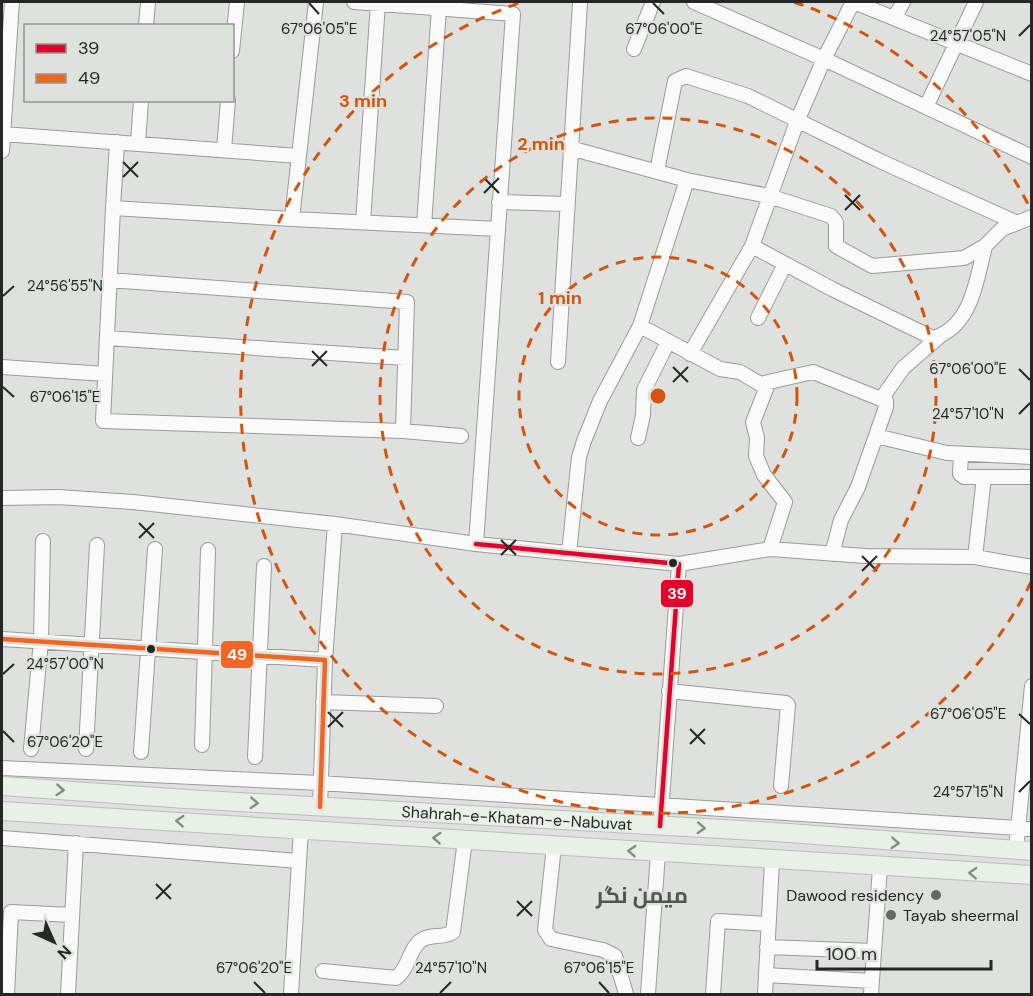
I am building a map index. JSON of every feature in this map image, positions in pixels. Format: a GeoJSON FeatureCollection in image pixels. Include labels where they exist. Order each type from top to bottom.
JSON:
{"type":"FeatureCollection","features":[{"type":"Feature","properties":{"kind":"main road","name":"Shahrah-e-Khatam-e-Nabuvat"},"geometry":{"type":"LineString","coordinates":[[2,786],[660,826],[1024,851]]}},
{"type":"Feature","properties":{"kind":"main road","name":"Shahrah-e-Khatam-e-Nabuvat"},"geometry":{"type":"LineString","coordinates":[[2,811],[880,868],[1032,875]]}},
{"type":"Feature","properties":{"kind":"street"},"geometry":{"type":"LineString","coordinates":[[2,151],[12,2]]}},
{"type":"Feature","properties":{"kind":"street"},"geometry":{"type":"LineString","coordinates":[[146,24],[148,2]]}},
{"type":"Feature","properties":{"kind":"street"},"geometry":{"type":"LineString","coordinates":[[234,31],[237,2]]}},
{"type":"Feature","properties":{"kind":"street"},"geometry":{"type":"LineString","coordinates":[[292,219],[316,2]]}},
{"type":"Feature","properties":{"kind":"street"},"geometry":{"type":"LineString","coordinates":[[354,2],[513,14],[476,544]]}},
{"type":"Feature","properties":{"kind":"street"},"geometry":{"type":"LineString","coordinates":[[634,49],[653,2]]}},
{"type":"Feature","properties":{"kind":"street"},"geometry":{"type":"LineString","coordinates":[[690,354],[752,246],[798,119],[824,59],[853,2],[959,42],[1032,74]]}},
{"type":"Feature","properties":{"kind":"street"},"geometry":{"type":"LineString","coordinates":[[895,17],[903,2]]}},
{"type":"Feature","properties":{"kind":"street"},"geometry":{"type":"LineString","coordinates":[[926,107],[959,42],[976,2]]}},
{"type":"Feature","properties":{"kind":"street"},"geometry":{"type":"LineString","coordinates":[[363,222],[378,3]]}},
{"type":"Feature","properties":{"kind":"street"},"geometry":{"type":"LineString","coordinates":[[558,362],[580,3]]}},
{"type":"Feature","properties":{"kind":"street"},"geometry":{"type":"LineString","coordinates":[[702,3],[1032,157]]}},
{"type":"Feature","properties":{"kind":"street"},"geometry":{"type":"LineString","coordinates":[[424,225],[439,8]]}},
{"type":"Feature","properties":{"kind":"street"},"geometry":{"type":"LineString","coordinates":[[657,171],[674,86],[680,76],[720,85],[798,119],[880,161],[1015,222]]}},
{"type":"Feature","properties":{"kind":"street"},"geometry":{"type":"LineString","coordinates":[[138,144],[141,102]]}},
{"type":"Feature","properties":{"kind":"street"},"geometry":{"type":"LineString","coordinates":[[224,150],[228,102]]}},
{"type":"Feature","properties":{"kind":"street"},"geometry":{"type":"LineString","coordinates":[[3,134],[298,156]]}},
{"type":"Feature","properties":{"kind":"street"},"geometry":{"type":"LineString","coordinates":[[117,142],[103,421],[403,431],[461,436]]}},
{"type":"Feature","properties":{"kind":"street"},"geometry":{"type":"LineString","coordinates":[[570,148],[687,180],[769,195],[831,216],[836,222],[836,246],[872,266],[964,258],[986,246],[1002,229],[1032,217]]}},
{"type":"Feature","properties":{"kind":"street"},"geometry":{"type":"LineString","coordinates":[[569,553],[581,449],[600,401],[640,327],[687,180]]}},
{"type":"Feature","properties":{"kind":"street"},"geometry":{"type":"LineString","coordinates":[[499,202],[566,204]]}},
{"type":"Feature","properties":{"kind":"street"},"geometry":{"type":"LineString","coordinates":[[113,208],[498,229]]}},
{"type":"Feature","properties":{"kind":"street"},"geometry":{"type":"LineString","coordinates":[[752,246],[928,337],[940,336]]}},
{"type":"Feature","properties":{"kind":"street"},"geometry":{"type":"LineString","coordinates":[[882,398],[903,368],[967,309],[986,246]]}},
{"type":"Feature","properties":{"kind":"street"},"geometry":{"type":"LineString","coordinates":[[758,318],[785,264]]}},
{"type":"Feature","properties":{"kind":"street"},"geometry":{"type":"LineString","coordinates":[[109,280],[407,302],[403,431]]}},
{"type":"Feature","properties":{"kind":"street"},"geometry":{"type":"LineString","coordinates":[[640,327],[720,369],[740,372],[756,382],[768,384],[813,372],[882,398],[886,407],[858,487],[841,520],[832,554]]}},
{"type":"Feature","properties":{"kind":"street"},"geometry":{"type":"LineString","coordinates":[[106,338],[405,358]]}},
{"type":"Feature","properties":{"kind":"street"},"geometry":{"type":"LineString","coordinates":[[638,438],[644,415],[644,390],[668,342]]}},
{"type":"Feature","properties":{"kind":"street"},"geometry":{"type":"LineString","coordinates":[[2,367],[105,374]]}},
{"type":"Feature","properties":{"kind":"street"},"geometry":{"type":"LineString","coordinates":[[768,384],[753,422],[757,438],[756,456],[764,475],[785,502],[770,549]]}},
{"type":"Feature","properties":{"kind":"street"},"geometry":{"type":"LineString","coordinates":[[876,436],[961,454],[1032,457]]}},
{"type":"Feature","properties":{"kind":"street"},"geometry":{"type":"LineString","coordinates":[[961,454],[961,475],[1032,477]]}},
{"type":"Feature","properties":{"kind":"street"},"geometry":{"type":"LineString","coordinates":[[975,557],[984,477]]}},
{"type":"Feature","properties":{"kind":"street"},"geometry":{"type":"LineString","coordinates":[[2,498],[58,497],[133,502],[335,524],[476,544],[679,564],[770,549],[832,554],[975,557],[1032,567]]}},
{"type":"Feature","properties":{"kind":"street"},"geometry":{"type":"LineString","coordinates":[[320,807],[325,660],[335,524]]}},
{"type":"Feature","properties":{"kind":"street"},"geometry":{"type":"LineString","coordinates":[[31,749],[41,640],[43,541]]}},
{"type":"Feature","properties":{"kind":"street"},"geometry":{"type":"LineString","coordinates":[[86,749],[97,545]]}},
{"type":"Feature","properties":{"kind":"street"},"geometry":{"type":"LineString","coordinates":[[141,752],[154,549]]}},
{"type":"Feature","properties":{"kind":"street"},"geometry":{"type":"LineString","coordinates":[[202,745],[208,550]]}},
{"type":"Feature","properties":{"kind":"street"},"geometry":{"type":"LineString","coordinates":[[660,826],[679,564]]}},
{"type":"Feature","properties":{"kind":"street"},"geometry":{"type":"LineString","coordinates":[[255,757],[262,656],[264,566]]}},
{"type":"Feature","properties":{"kind":"street"},"geometry":{"type":"LineString","coordinates":[[2,639],[325,660]]}},
{"type":"Feature","properties":{"kind":"street"},"geometry":{"type":"LineString","coordinates":[[1024,851],[1032,686]]}},
{"type":"Feature","properties":{"kind":"street"},"geometry":{"type":"LineString","coordinates":[[669,691],[782,701],[788,705],[781,786]]}},
{"type":"Feature","properties":{"kind":"street"},"geometry":{"type":"LineString","coordinates":[[323,702],[436,706]]}},
{"type":"Feature","properties":{"kind":"street"},"geometry":{"type":"LineString","coordinates":[[2,768],[320,783],[1025,829]]}},
{"type":"Feature","properties":{"kind":"street"},"geometry":{"type":"LineString","coordinates":[[291,994],[301,829]]}},
{"type":"Feature","properties":{"kind":"street"},"geometry":{"type":"LineString","coordinates":[[2,838],[299,861]]}},
{"type":"Feature","properties":{"kind":"street"},"geometry":{"type":"LineString","coordinates":[[323,971],[396,978],[405,970],[418,943],[428,937],[453,932],[465,840]]}},
{"type":"Feature","properties":{"kind":"street"},"geometry":{"type":"LineString","coordinates":[[68,994],[76,843]]}},
{"type":"Feature","properties":{"kind":"street"},"geometry":{"type":"LineString","coordinates":[[554,846],[545,930],[547,935],[551,939],[603,950],[615,956],[626,994]]}},
{"type":"Feature","properties":{"kind":"street"},"geometry":{"type":"LineString","coordinates":[[648,994],[658,853]]}},
{"type":"Feature","properties":{"kind":"street"},"geometry":{"type":"LineString","coordinates":[[765,994],[772,861]]}},
{"type":"Feature","properties":{"kind":"street"},"geometry":{"type":"LineString","coordinates":[[766,975],[871,988],[880,868]]}},
{"type":"Feature","properties":{"kind":"street"},"geometry":{"type":"LineString","coordinates":[[8,994],[11,912],[72,915]]}},
{"type":"Feature","properties":{"kind":"street"},"geometry":{"type":"LineString","coordinates":[[712,994],[718,921],[768,924]]}},
{"type":"Feature","properties":{"kind":"street"},"geometry":{"type":"LineString","coordinates":[[767,947],[874,951]]}},
{"type":"Feature","properties":{"kind":"transit line","name":"39"},"geometry":{"type":"LineString","coordinates":[[476,544],[679,564],[660,826]]}},
{"type":"Feature","properties":{"kind":"transit line","name":"49"},"geometry":{"type":"LineString","coordinates":[[2,639],[325,660],[320,807]]}},
{"type":"Feature","properties":{"kind":"place","name":"Dawood residency"},"geometry":{"type":"Point","coordinates":[936,895]}},
{"type":"Feature","properties":{"kind":"place","name":"Tayab sheermal"},"geometry":{"type":"Point","coordinates":[891,915]}},
{"type":"Feature","properties":{"kind":"district","name":"میمن نگر"},"geometry":{"type":"Point","coordinates":[642,895]}}]}
